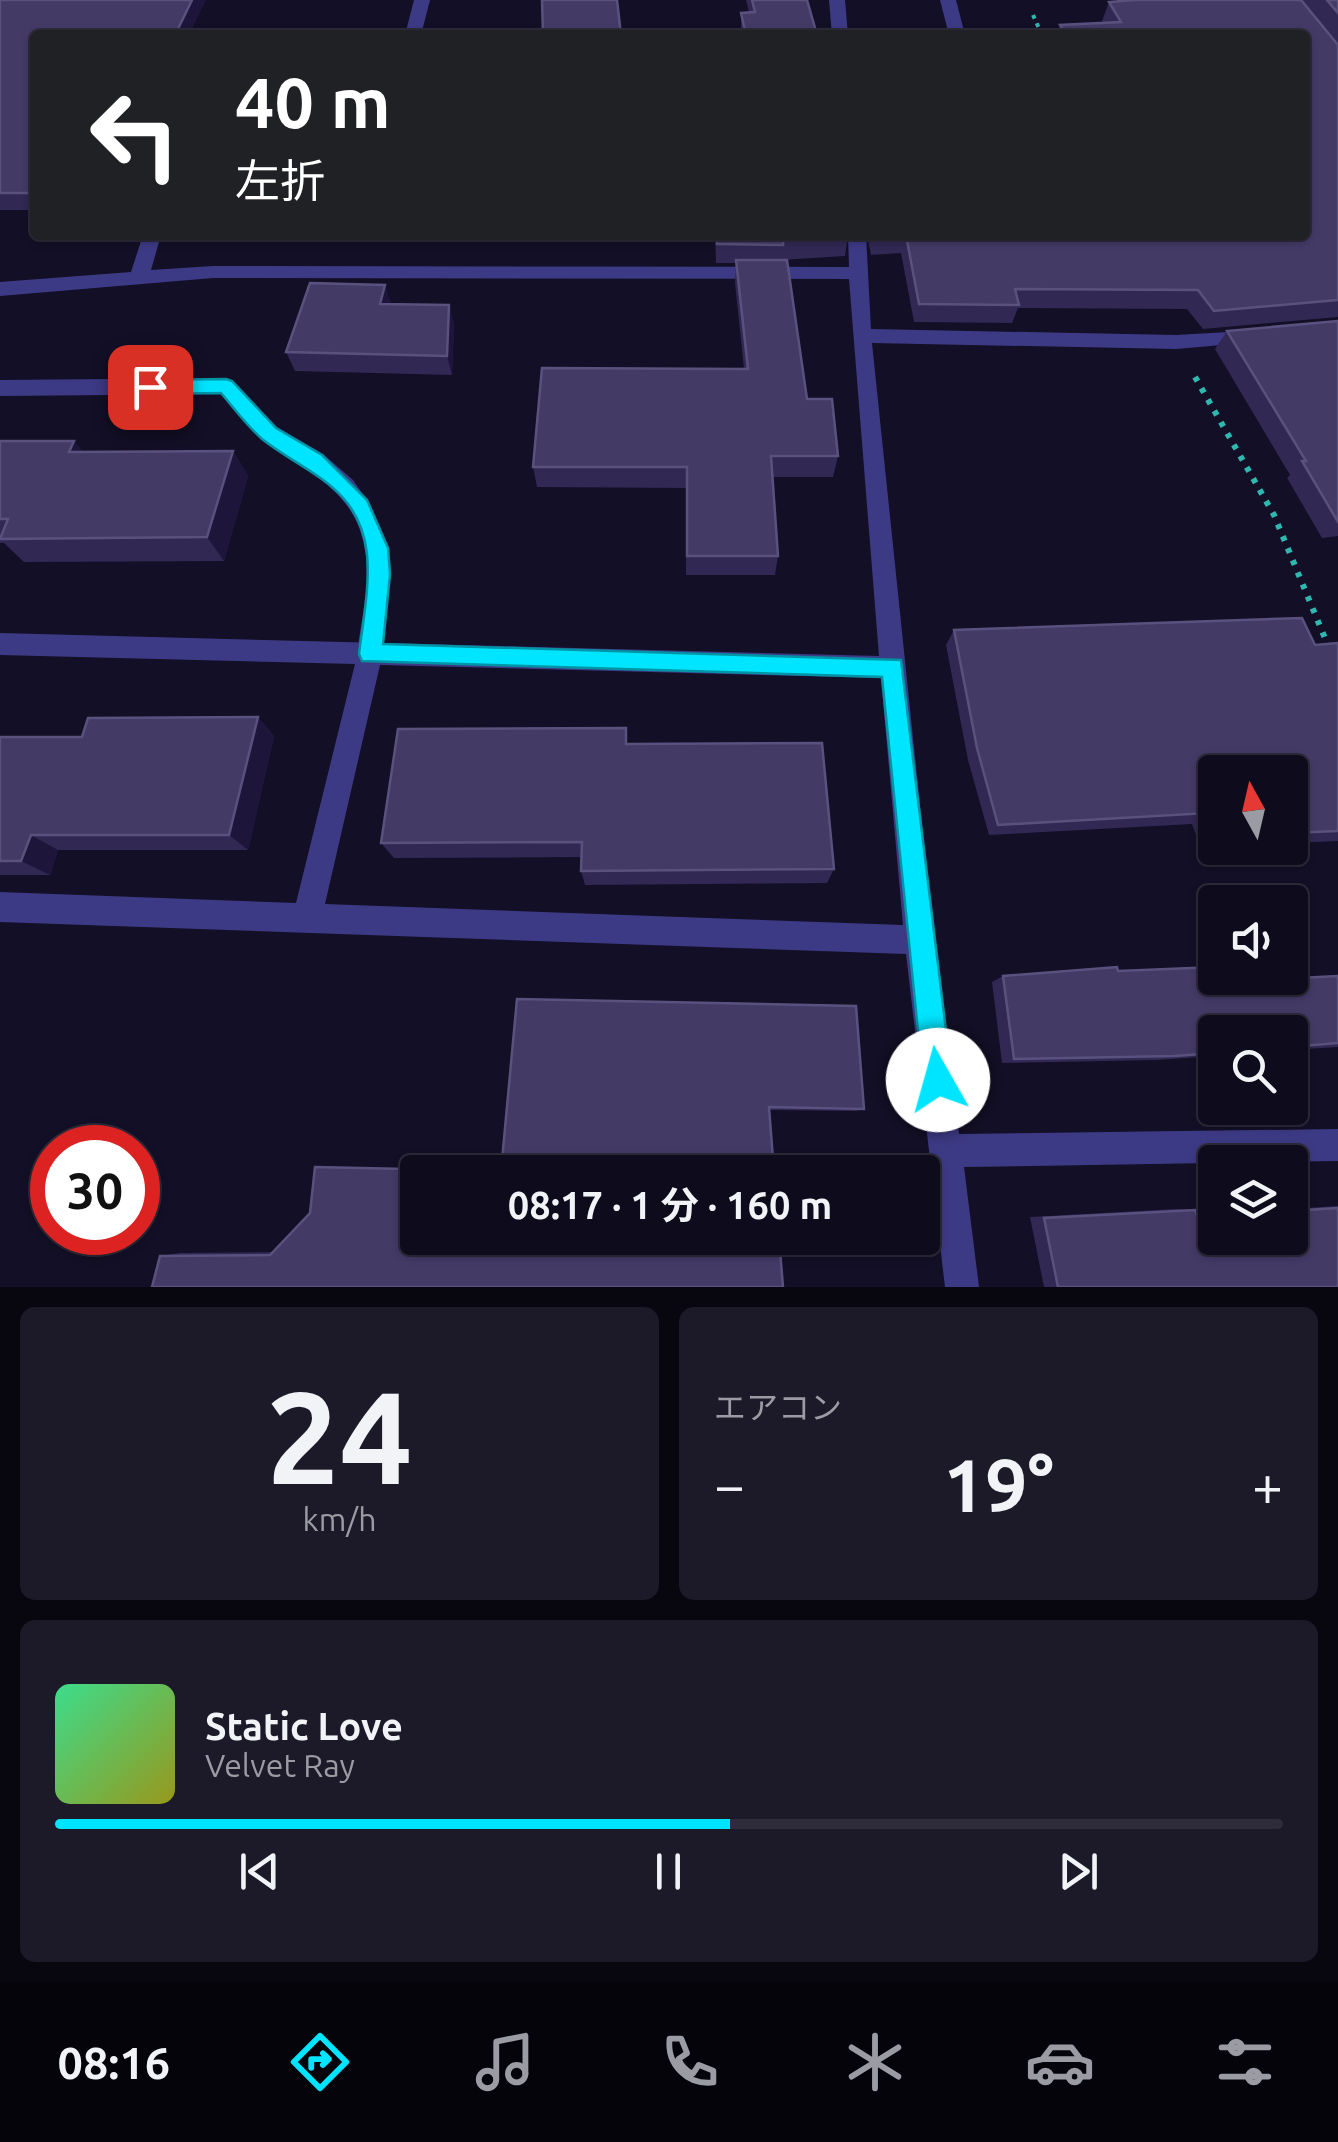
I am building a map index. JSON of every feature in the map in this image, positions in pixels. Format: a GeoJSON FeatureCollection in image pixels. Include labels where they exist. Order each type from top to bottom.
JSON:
{"type":"FeatureCollection","features":[{"type":"Feature","properties":{"kind":"street"},"geometry":{"type":"LineString","coordinates":[[414,30],[422,0]]}},
{"type":"Feature","properties":{"kind":"street"},"geometry":{"type":"LineString","coordinates":[[837,0],[840,30]]}},
{"type":"Feature","properties":{"kind":"street"},"geometry":{"type":"LineString","coordinates":[[948,0],[956,30]]}},
{"type":"Feature","properties":{"kind":"street"},"geometry":{"type":"LineString","coordinates":[[139,278],[150,240]]}},
{"type":"Feature","properties":{"kind":"street"},"geometry":{"type":"LineString","coordinates":[[857,240],[861,336],[919,940],[962,1287]]}},
{"type":"Feature","properties":{"kind":"street"},"geometry":{"type":"LineString","coordinates":[[0,289],[213,272],[860,273]]}},
{"type":"Feature","properties":{"kind":"street"},"geometry":{"type":"LineString","coordinates":[[861,336],[1176,342],[1284,332]]}},
{"type":"Feature","properties":{"kind":"street"},"geometry":{"type":"LineString","coordinates":[[0,388],[226,386],[269,433],[315,460],[360,506],[377,548],[378,561],[370,654],[307,918]]}},
{"type":"Feature","properties":{"kind":"street"},"geometry":{"type":"LineString","coordinates":[[0,644],[893,667]]}},
{"type":"Feature","properties":{"kind":"street"},"geometry":{"type":"LineString","coordinates":[[0,908],[919,940]]}},
{"type":"Feature","properties":{"kind":"street"},"geometry":{"type":"LineString","coordinates":[[947,1151],[1338,1145]]}},
{"type":"Feature","properties":{"kind":"path"},"geometry":{"type":"LineString","coordinates":[[1033,15],[1040,30]]}},
{"type":"Feature","properties":{"kind":"path"},"geometry":{"type":"LineString","coordinates":[[1176,342],[1274,515],[1332,657]]}},
{"type":"Feature","properties":{"kind":"building"},"geometry":{"type":"Polygon","coordinates":[[[0,0],[192,0],[177,30],[30,30],[30,193],[0,193],[0,0]]]}},
{"type":"Feature","properties":{"kind":"building"},"geometry":{"type":"Polygon","coordinates":[[[542,0],[617,0],[620,30],[543,30],[542,0]]]}},
{"type":"Feature","properties":{"kind":"building"},"geometry":{"type":"Polygon","coordinates":[[[752,0],[807,0],[816,30],[745,30],[741,13],[755,12],[752,0]]]}},
{"type":"Feature","properties":{"kind":"building"},"geometry":{"type":"Polygon","coordinates":[[[1301,0],[1338,45],[1338,300],[1214,311],[1198,290],[1015,289],[1019,305],[919,304],[907,240],[1310,240],[1310,30],[1063,30],[1060,25],[1121,22],[1109,2],[1301,0]]]}},
{"type":"Feature","properties":{"kind":"building"},"geometry":{"type":"Polygon","coordinates":[[[1327,0],[1338,0],[1338,13],[1327,0]]]}},
{"type":"Feature","properties":{"kind":"building"},"geometry":{"type":"Polygon","coordinates":[[[717,240],[799,240],[783,241],[783,245],[717,244],[717,240]]]}},
{"type":"Feature","properties":{"kind":"building"},"geometry":{"type":"Polygon","coordinates":[[[736,260],[787,260],[807,399],[832,399],[838,456],[771,456],[778,556],[687,556],[687,467],[533,467],[542,368],[748,369],[736,260]]]}},
{"type":"Feature","properties":{"kind":"building"},"geometry":{"type":"Polygon","coordinates":[[[310,283],[385,285],[380,304],[449,305],[447,356],[286,352],[310,283]]]}},
{"type":"Feature","properties":{"kind":"building"},"geometry":{"type":"Polygon","coordinates":[[[1338,321],[1338,522],[1227,331],[1338,321]]]}},
{"type":"Feature","properties":{"kind":"building"},"geometry":{"type":"Polygon","coordinates":[[[0,441],[74,441],[69,452],[233,451],[207,537],[0,539],[8,519],[0,519],[0,441]]]}},
{"type":"Feature","properties":{"kind":"building"},"geometry":{"type":"Polygon","coordinates":[[[1302,618],[1315,645],[1338,643],[1338,831],[1308,832],[1308,755],[1198,755],[1198,814],[998,825],[977,748],[954,630],[1302,618]]]}},
{"type":"Feature","properties":{"kind":"building"},"geometry":{"type":"Polygon","coordinates":[[[258,717],[229,835],[31,835],[21,861],[0,861],[0,737],[82,737],[88,718],[258,717]]]}},
{"type":"Feature","properties":{"kind":"building"},"geometry":{"type":"Polygon","coordinates":[[[626,728],[626,744],[822,743],[834,869],[581,871],[582,842],[381,843],[398,729],[626,728]]]}},
{"type":"Feature","properties":{"kind":"building"},"geometry":{"type":"Polygon","coordinates":[[[1117,967],[1118,971],[1198,968],[1198,995],[1308,995],[1308,978],[1338,976],[1338,1043],[1308,1046],[1308,1015],[1198,1015],[1198,1054],[1014,1059],[1003,976],[1117,967]]]}},
{"type":"Feature","properties":{"kind":"building"},"geometry":{"type":"Polygon","coordinates":[[[517,999],[856,1006],[864,1109],[769,1107],[773,1155],[502,1155],[517,999]]]}},
{"type":"Feature","properties":{"kind":"building"},"geometry":{"type":"Polygon","coordinates":[[[315,1167],[400,1169],[400,1255],[780,1255],[783,1287],[152,1287],[160,1256],[270,1255],[310,1213],[315,1167]]]}},
{"type":"Feature","properties":{"kind":"building"},"geometry":{"type":"Polygon","coordinates":[[[1338,1208],[1338,1287],[1058,1287],[1044,1218],[1195,1210],[1198,1255],[1308,1255],[1308,1210],[1338,1208]]]}},
{"type":"Feature","properties":{"kind":"route"},"geometry":{"type":"LineString","coordinates":[[150,387],[226,386],[269,433],[315,460],[345,486],[360,506],[377,548],[379,574],[370,654],[893,667],[919,940],[938,1080]]}}]}
